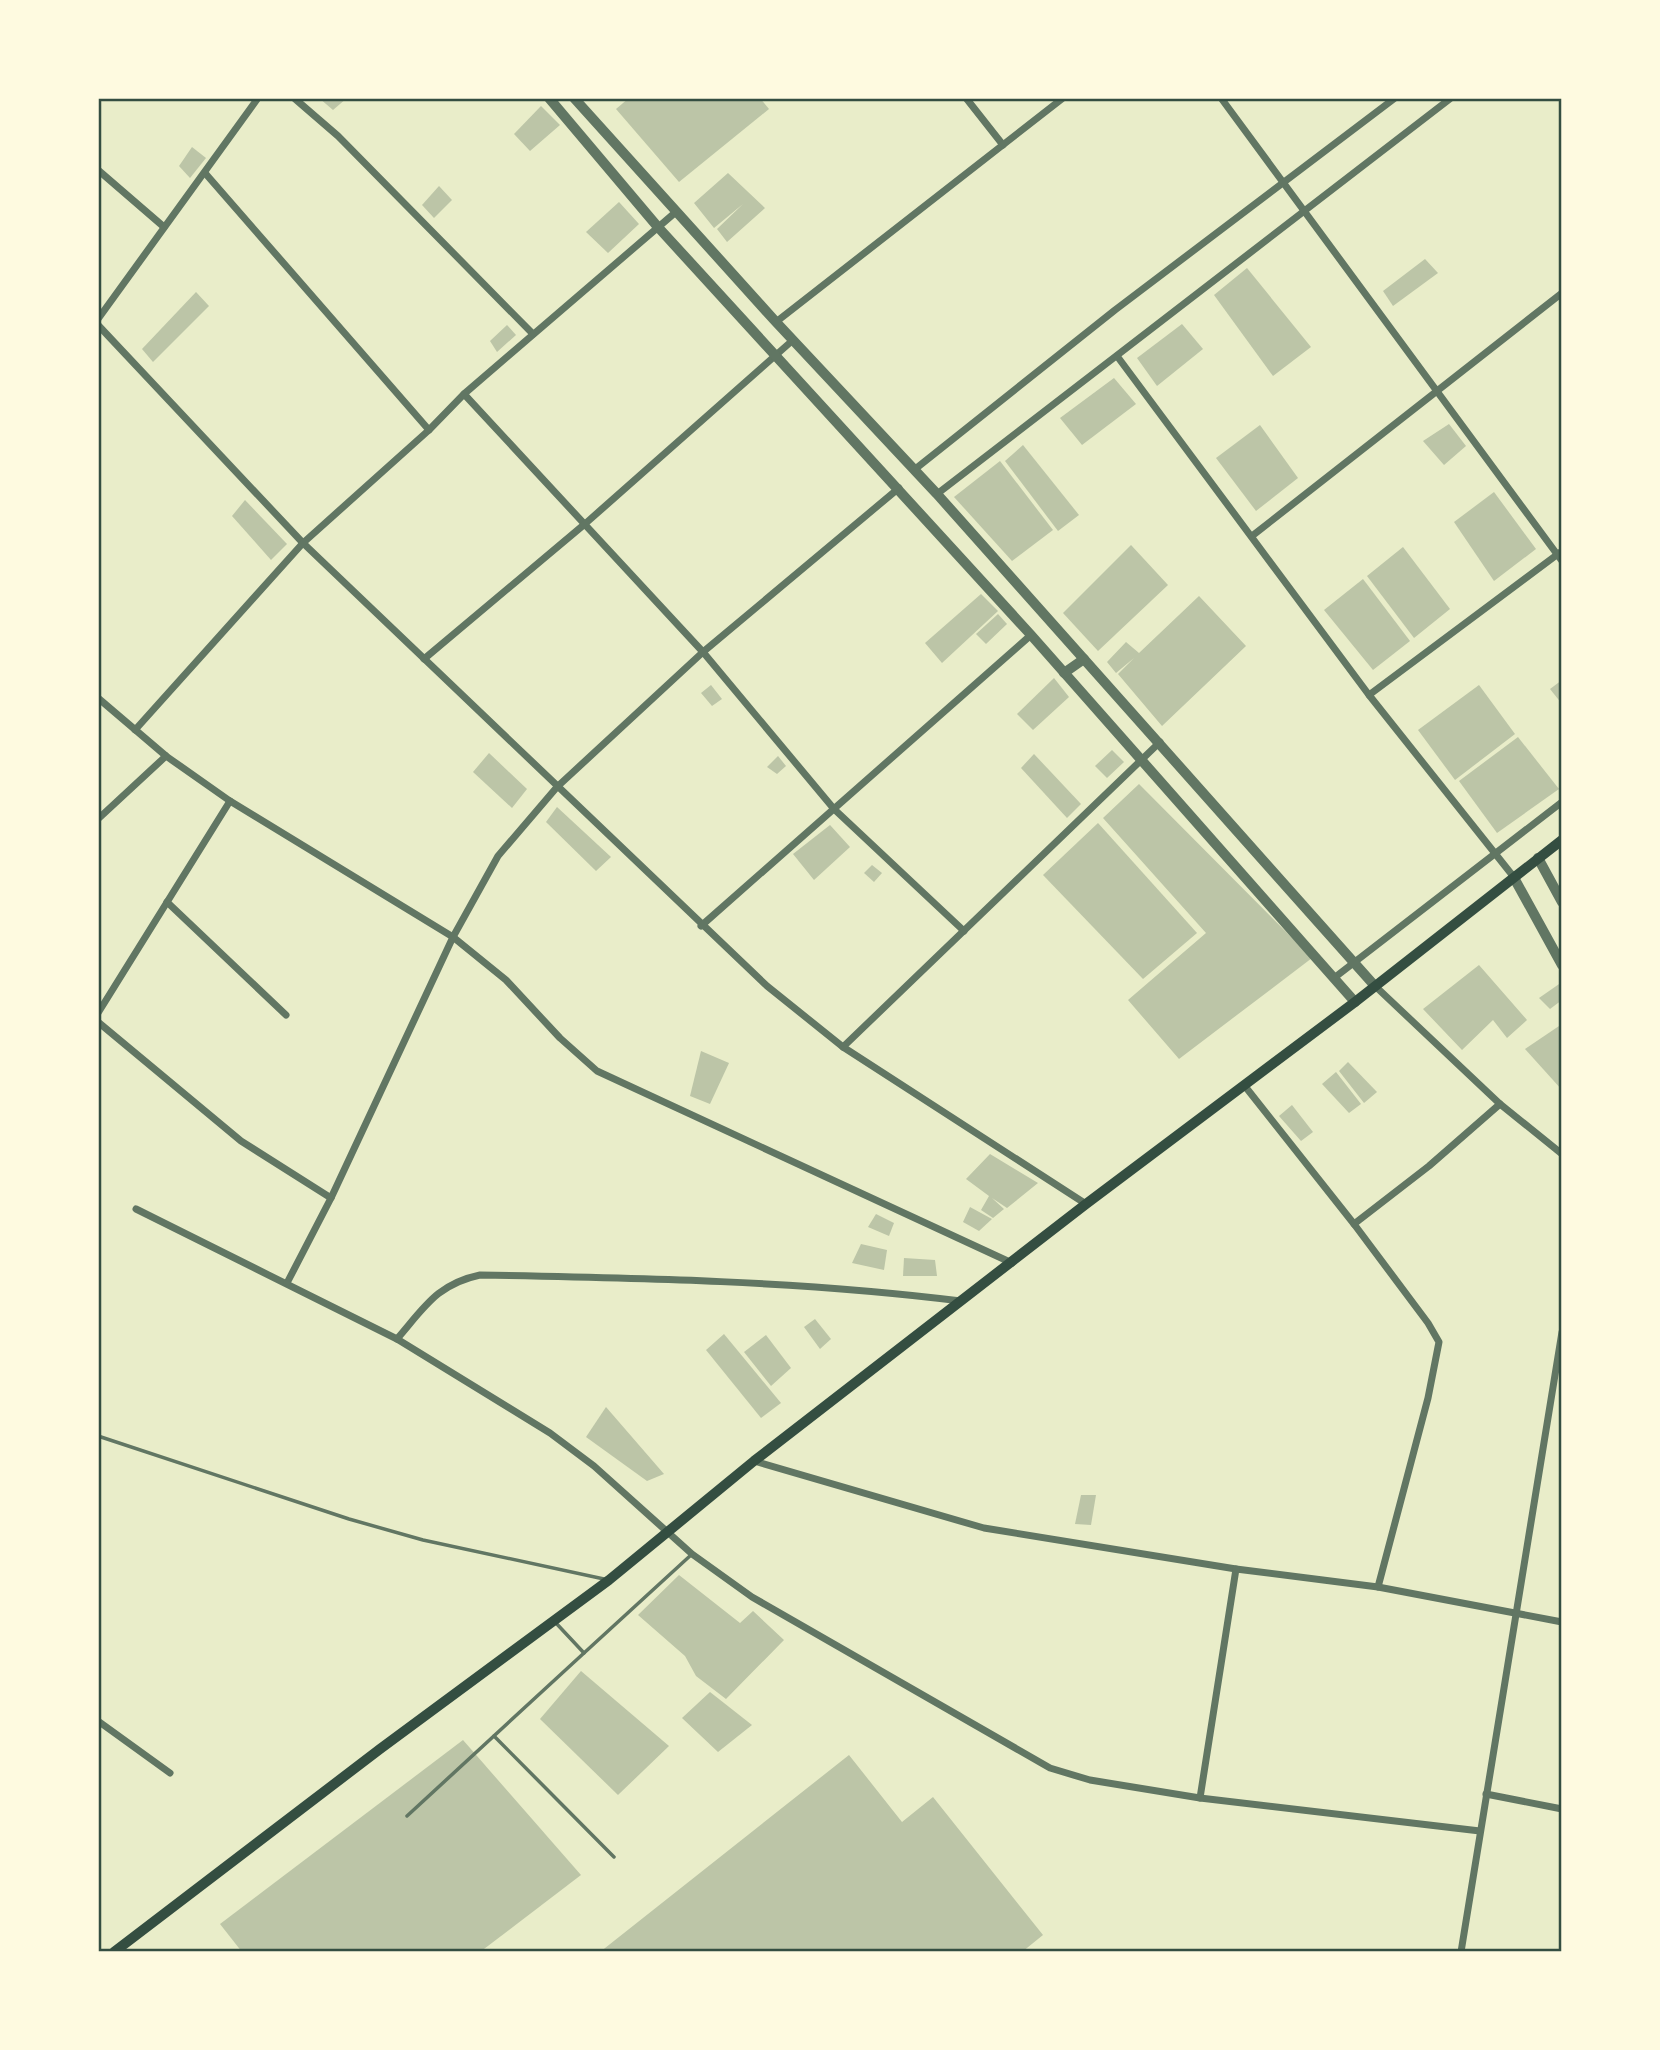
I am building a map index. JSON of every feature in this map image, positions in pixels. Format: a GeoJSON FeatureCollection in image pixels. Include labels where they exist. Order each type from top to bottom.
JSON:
{"type":"FeatureCollection","features":[{"type":"Feature","properties":{"kind":"main road"},"geometry":{"type":"LineString","coordinates":[[119,1949],[609,1580],[754,1461],[1086,1203],[1355,1002],[1562,839]]}},
{"type":"Feature","properties":{"kind":"street"},"geometry":{"type":"LineString","coordinates":[[98,319],[258,98]]}},
{"type":"Feature","properties":{"kind":"street"},"geometry":{"type":"LineString","coordinates":[[294,98],[338,136],[533,334]]}},
{"type":"Feature","properties":{"kind":"street"},"geometry":{"type":"LineString","coordinates":[[549,98],[657,226],[899,488],[1355,1002]]}},
{"type":"Feature","properties":{"kind":"street"},"geometry":{"type":"LineString","coordinates":[[575,98],[776,322],[937,494],[1160,742],[1352,962],[1500,1104],[1562,1154]]}},
{"type":"Feature","properties":{"kind":"street"},"geometry":{"type":"LineString","coordinates":[[966,98],[1003,145]]}},
{"type":"Feature","properties":{"kind":"street"},"geometry":{"type":"LineString","coordinates":[[776,322],[1063,98]]}},
{"type":"Feature","properties":{"kind":"street"},"geometry":{"type":"LineString","coordinates":[[1221,98],[1560,555],[1369,695]]}},
{"type":"Feature","properties":{"kind":"street"},"geometry":{"type":"LineString","coordinates":[[914,470],[1115,310],[1395,98]]}},
{"type":"Feature","properties":{"kind":"street"},"geometry":{"type":"LineString","coordinates":[[937,494],[1451,98]]}},
{"type":"Feature","properties":{"kind":"street"},"geometry":{"type":"LineString","coordinates":[[98,170],[164,226]]}},
{"type":"Feature","properties":{"kind":"street"},"geometry":{"type":"LineString","coordinates":[[205,173],[429,430]]}},
{"type":"Feature","properties":{"kind":"street"},"geometry":{"type":"LineString","coordinates":[[135,730],[303,543],[429,430],[464,394],[677,211]]}},
{"type":"Feature","properties":{"kind":"street"},"geometry":{"type":"LineString","coordinates":[[1252,536],[1437,388],[1562,293]]}},
{"type":"Feature","properties":{"kind":"street"},"geometry":{"type":"LineString","coordinates":[[98,326],[303,543],[701,926],[767,986],[843,1047],[1086,1203]]}},
{"type":"Feature","properties":{"kind":"street"},"geometry":{"type":"LineString","coordinates":[[424,659],[586,523],[793,340]]}},
{"type":"Feature","properties":{"kind":"street"},"geometry":{"type":"LineString","coordinates":[[1117,356],[1369,695],[1513,876],[1562,965]]}},
{"type":"Feature","properties":{"kind":"street"},"geometry":{"type":"LineString","coordinates":[[464,394],[703,652],[834,809],[964,931]]}},
{"type":"Feature","properties":{"kind":"street"},"geometry":{"type":"LineString","coordinates":[[288,1283],[331,1198],[453,937],[498,856],[557,787],[703,652],[899,488]]}},
{"type":"Feature","properties":{"kind":"street"},"geometry":{"type":"LineString","coordinates":[[701,926],[1031,635]]}},
{"type":"Feature","properties":{"kind":"street"},"geometry":{"type":"LineString","coordinates":[[1064,673],[1084,659]]}},
{"type":"Feature","properties":{"kind":"street"},"geometry":{"type":"LineString","coordinates":[[98,698],[166,756],[230,801],[453,937],[506,980],[560,1038],[597,1071],[1012,1263]]}},
{"type":"Feature","properties":{"kind":"street"},"geometry":{"type":"LineString","coordinates":[[843,1047],[1160,742]]}},
{"type":"Feature","properties":{"kind":"street"},"geometry":{"type":"LineString","coordinates":[[98,820],[166,756]]}},
{"type":"Feature","properties":{"kind":"street"},"geometry":{"type":"LineString","coordinates":[[98,1013],[230,801]]}},
{"type":"Feature","properties":{"kind":"street"},"geometry":{"type":"LineString","coordinates":[[1334,978],[1562,802]]}},
{"type":"Feature","properties":{"kind":"street"},"geometry":{"type":"LineString","coordinates":[[1538,858],[1562,902]]}},
{"type":"Feature","properties":{"kind":"street"},"geometry":{"type":"LineString","coordinates":[[167,902],[286,1016]]}},
{"type":"Feature","properties":{"kind":"street"},"geometry":{"type":"LineString","coordinates":[[98,1022],[242,1141],[331,1198]]}},
{"type":"Feature","properties":{"kind":"street"},"geometry":{"type":"LineString","coordinates":[[1244,1085],[1354,1224],[1436,1334],[1438,1342],[1428,1398],[1378,1587]]}},
{"type":"Feature","properties":{"kind":"street"},"geometry":{"type":"LineString","coordinates":[[1354,1224],[1429,1166],[1500,1104]]}},
{"type":"Feature","properties":{"kind":"street"},"geometry":{"type":"LineString","coordinates":[[136,1209],[397,1339],[550,1433],[594,1466],[692,1554],[797,1626],[1050,1768],[1090,1780],[1200,1798],[1479,1830]]}},
{"type":"Feature","properties":{"kind":"street"},"geometry":{"type":"LineString","coordinates":[[397,1339],[442,1289],[456,1280],[480,1275],[680,1279],[877,1290],[961,1301]]}},
{"type":"Feature","properties":{"kind":"street"},"geometry":{"type":"LineString","coordinates":[[1461,1952],[1562,1332]]}},
{"type":"Feature","properties":{"kind":"street"},"geometry":{"type":"LineString","coordinates":[[754,1461],[950,1520],[1036,1538],[1236,1569],[1378,1587],[1562,1622]]}},
{"type":"Feature","properties":{"kind":"street"},"geometry":{"type":"LineString","coordinates":[[1200,1798],[1236,1569]]}},
{"type":"Feature","properties":{"kind":"street"},"geometry":{"type":"LineString","coordinates":[[98,1721],[170,1773]]}},
{"type":"Feature","properties":{"kind":"street"},"geometry":{"type":"LineString","coordinates":[[1486,1794],[1562,1809]]}},
{"type":"Feature","properties":{"kind":"lane"},"geometry":{"type":"LineString","coordinates":[[98,1436],[398,1533],[609,1580]]}},
{"type":"Feature","properties":{"kind":"lane"},"geometry":{"type":"LineString","coordinates":[[407,1816],[692,1554]]}},
{"type":"Feature","properties":{"kind":"lane"},"geometry":{"type":"LineString","coordinates":[[554,1620],[584,1654]]}},
{"type":"Feature","properties":{"kind":"lane"},"geometry":{"type":"LineString","coordinates":[[494,1736],[614,1857]]}},
{"type":"Feature","properties":{"kind":"building"},"geometry":{"type":"Polygon","coordinates":[[[319,98],[347,98],[333,110],[319,98]]]}},
{"type":"Feature","properties":{"kind":"building"},"geometry":{"type":"Polygon","coordinates":[[[629,98],[760,98],[769,109],[679,182],[616,109],[629,98]]]}},
{"type":"Feature","properties":{"kind":"building"},"geometry":{"type":"Polygon","coordinates":[[[541,106],[560,125],[530,151],[514,134],[541,106]]]}},
{"type":"Feature","properties":{"kind":"building"},"geometry":{"type":"Polygon","coordinates":[[[192,147],[206,158],[190,178],[179,166],[192,147]]]}},
{"type":"Feature","properties":{"kind":"building"},"geometry":{"type":"Polygon","coordinates":[[[728,173],[765,208],[727,242],[717,229],[743,204],[714,228],[694,203],[728,173]]]}},
{"type":"Feature","properties":{"kind":"building"},"geometry":{"type":"Polygon","coordinates":[[[439,186],[452,200],[434,218],[422,205],[439,186]]]}},
{"type":"Feature","properties":{"kind":"building"},"geometry":{"type":"Polygon","coordinates":[[[619,202],[639,224],[608,253],[586,232],[619,202]]]}},
{"type":"Feature","properties":{"kind":"building"},"geometry":{"type":"Polygon","coordinates":[[[1425,259],[1438,273],[1393,306],[1383,291],[1425,259]]]}},
{"type":"Feature","properties":{"kind":"building"},"geometry":{"type":"Polygon","coordinates":[[[1247,268],[1311,347],[1273,376],[1214,295],[1247,268]]]}},
{"type":"Feature","properties":{"kind":"building"},"geometry":{"type":"Polygon","coordinates":[[[196,292],[209,306],[153,362],[142,349],[196,292]]]}},
{"type":"Feature","properties":{"kind":"building"},"geometry":{"type":"Polygon","coordinates":[[[1182,324],[1203,349],[1157,386],[1137,358],[1182,324]]]}},
{"type":"Feature","properties":{"kind":"building"},"geometry":{"type":"Polygon","coordinates":[[[507,325],[516,335],[497,352],[490,341],[507,325]]]}},
{"type":"Feature","properties":{"kind":"building"},"geometry":{"type":"Polygon","coordinates":[[[1114,378],[1136,404],[1082,445],[1060,418],[1114,378]]]}},
{"type":"Feature","properties":{"kind":"building"},"geometry":{"type":"Polygon","coordinates":[[[1449,424],[1466,446],[1444,465],[1423,441],[1449,424]]]}},
{"type":"Feature","properties":{"kind":"building"},"geometry":{"type":"Polygon","coordinates":[[[1260,425],[1298,478],[1256,511],[1216,458],[1260,425]]]}},
{"type":"Feature","properties":{"kind":"building"},"geometry":{"type":"Polygon","coordinates":[[[1023,445],[1079,515],[1058,531],[1005,461],[1023,445]]]}},
{"type":"Feature","properties":{"kind":"building"},"geometry":{"type":"Polygon","coordinates":[[[1000,461],[1053,530],[1012,561],[954,497],[1000,461]]]}},
{"type":"Feature","properties":{"kind":"building"},"geometry":{"type":"Polygon","coordinates":[[[1494,492],[1536,549],[1494,581],[1454,522],[1494,492]]]}},
{"type":"Feature","properties":{"kind":"building"},"geometry":{"type":"Polygon","coordinates":[[[245,500],[287,544],[271,560],[232,516],[245,500]]]}},
{"type":"Feature","properties":{"kind":"building"},"geometry":{"type":"Polygon","coordinates":[[[1131,545],[1168,585],[1098,651],[1063,613],[1131,545]]]}},
{"type":"Feature","properties":{"kind":"building"},"geometry":{"type":"Polygon","coordinates":[[[1403,547],[1450,609],[1414,638],[1367,576],[1403,547]]]}},
{"type":"Feature","properties":{"kind":"building"},"geometry":{"type":"Polygon","coordinates":[[[1363,579],[1410,641],[1373,670],[1324,610],[1363,579]]]}},
{"type":"Feature","properties":{"kind":"building"},"geometry":{"type":"Polygon","coordinates":[[[981,594],[998,611],[942,663],[925,643],[981,594]]]}},
{"type":"Feature","properties":{"kind":"building"},"geometry":{"type":"Polygon","coordinates":[[[1199,596],[1246,646],[1162,726],[1118,674],[1134,658],[1116,673],[1107,662],[1126,642],[1139,653],[1199,596]]]}},
{"type":"Feature","properties":{"kind":"building"},"geometry":{"type":"Polygon","coordinates":[[[998,614],[1007,624],[986,644],[976,634],[998,614]]]}},
{"type":"Feature","properties":{"kind":"building"},"geometry":{"type":"Polygon","coordinates":[[[1054,678],[1069,697],[1033,730],[1017,714],[1054,678]]]}},
{"type":"Feature","properties":{"kind":"building"},"geometry":{"type":"Polygon","coordinates":[[[1562,680],[1562,704],[1550,689],[1562,680]]]}},
{"type":"Feature","properties":{"kind":"building"},"geometry":{"type":"Polygon","coordinates":[[[711,685],[722,699],[712,706],[701,693],[711,685]]]}},
{"type":"Feature","properties":{"kind":"building"},"geometry":{"type":"Polygon","coordinates":[[[1479,685],[1515,734],[1455,780],[1418,730],[1479,685]]]}},
{"type":"Feature","properties":{"kind":"building"},"geometry":{"type":"Polygon","coordinates":[[[1518,737],[1559,789],[1497,833],[1459,781],[1518,737]]]}},
{"type":"Feature","properties":{"kind":"building"},"geometry":{"type":"Polygon","coordinates":[[[1112,750],[1124,762],[1107,778],[1095,766],[1112,750]]]}},
{"type":"Feature","properties":{"kind":"building"},"geometry":{"type":"Polygon","coordinates":[[[489,753],[527,789],[512,808],[473,772],[489,753]]]}},
{"type":"Feature","properties":{"kind":"building"},"geometry":{"type":"Polygon","coordinates":[[[1034,754],[1081,804],[1067,818],[1021,768],[1034,754]]]}},
{"type":"Feature","properties":{"kind":"building"},"geometry":{"type":"Polygon","coordinates":[[[778,756],[786,766],[777,774],[767,767],[778,756]]]}},
{"type":"Feature","properties":{"kind":"building"},"geometry":{"type":"Polygon","coordinates":[[[1139,784],[1312,958],[1179,1059],[1128,1000],[1206,933],[1103,818],[1139,784]]]}},
{"type":"Feature","properties":{"kind":"building"},"geometry":{"type":"Polygon","coordinates":[[[557,807],[611,857],[596,871],[546,822],[557,807]]]}},
{"type":"Feature","properties":{"kind":"building"},"geometry":{"type":"Polygon","coordinates":[[[1098,823],[1197,933],[1143,979],[1043,875],[1098,823]]]}},
{"type":"Feature","properties":{"kind":"building"},"geometry":{"type":"Polygon","coordinates":[[[830,825],[850,847],[814,880],[793,854],[830,825]]]}},
{"type":"Feature","properties":{"kind":"building"},"geometry":{"type":"Polygon","coordinates":[[[872,865],[882,873],[874,882],[864,873],[872,865]]]}},
{"type":"Feature","properties":{"kind":"building"},"geometry":{"type":"Polygon","coordinates":[[[1479,965],[1527,1020],[1507,1038],[1493,1020],[1462,1050],[1423,1009],[1479,965]]]}},
{"type":"Feature","properties":{"kind":"building"},"geometry":{"type":"Polygon","coordinates":[[[1562,982],[1562,1000],[1550,1009],[1539,998],[1562,982]]]}},
{"type":"Feature","properties":{"kind":"building"},"geometry":{"type":"Polygon","coordinates":[[[1562,1024],[1562,1090],[1525,1049],[1562,1024]]]}},
{"type":"Feature","properties":{"kind":"building"},"geometry":{"type":"Polygon","coordinates":[[[701,1051],[729,1063],[710,1104],[690,1096],[701,1051]]]}},
{"type":"Feature","properties":{"kind":"building"},"geometry":{"type":"Polygon","coordinates":[[[1348,1062],[1377,1092],[1364,1103],[1339,1071],[1348,1062]]]}},
{"type":"Feature","properties":{"kind":"building"},"geometry":{"type":"Polygon","coordinates":[[[1336,1072],[1361,1104],[1349,1113],[1322,1084],[1336,1072]]]}},
{"type":"Feature","properties":{"kind":"building"},"geometry":{"type":"Polygon","coordinates":[[[1292,1105],[1313,1132],[1301,1141],[1279,1116],[1292,1105]]]}},
{"type":"Feature","properties":{"kind":"building"},"geometry":{"type":"Polygon","coordinates":[[[990,1154],[1038,1183],[1007,1208],[992,1198],[1004,1209],[993,1218],[981,1210],[989,1196],[966,1179],[990,1154]]]}},
{"type":"Feature","properties":{"kind":"building"},"geometry":{"type":"Polygon","coordinates":[[[970,1207],[992,1219],[979,1231],[963,1222],[970,1207]]]}},
{"type":"Feature","properties":{"kind":"building"},"geometry":{"type":"Polygon","coordinates":[[[876,1214],[894,1223],[889,1236],[868,1227],[876,1214]]]}},
{"type":"Feature","properties":{"kind":"building"},"geometry":{"type":"Polygon","coordinates":[[[861,1244],[887,1250],[884,1270],[852,1263],[861,1244]]]}},
{"type":"Feature","properties":{"kind":"building"},"geometry":{"type":"Polygon","coordinates":[[[904,1258],[935,1260],[937,1276],[903,1276],[904,1258]]]}},
{"type":"Feature","properties":{"kind":"building"},"geometry":{"type":"Polygon","coordinates":[[[815,1319],[831,1339],[820,1349],[804,1327],[815,1319]]]}},
{"type":"Feature","properties":{"kind":"building"},"geometry":{"type":"Polygon","coordinates":[[[724,1334],[781,1403],[761,1418],[706,1350],[724,1334]]]}},
{"type":"Feature","properties":{"kind":"building"},"geometry":{"type":"Polygon","coordinates":[[[766,1335],[791,1368],[771,1386],[744,1352],[766,1335]]]}},
{"type":"Feature","properties":{"kind":"building"},"geometry":{"type":"Polygon","coordinates":[[[606,1407],[664,1474],[647,1481],[586,1437],[606,1407]]]}},
{"type":"Feature","properties":{"kind":"building"},"geometry":{"type":"Polygon","coordinates":[[[1081,1495],[1096,1495],[1091,1525],[1075,1524],[1081,1495]]]}},
{"type":"Feature","properties":{"kind":"building"},"geometry":{"type":"Polygon","coordinates":[[[679,1575],[740,1623],[753,1611],[784,1640],[726,1699],[696,1676],[685,1656],[638,1615],[679,1575]]]}},
{"type":"Feature","properties":{"kind":"building"},"geometry":{"type":"Polygon","coordinates":[[[581,1671],[669,1746],[618,1795],[540,1719],[581,1671]]]}},
{"type":"Feature","properties":{"kind":"building"},"geometry":{"type":"Polygon","coordinates":[[[710,1692],[752,1725],[718,1752],[682,1718],[710,1692]]]}},
{"type":"Feature","properties":{"kind":"building"},"geometry":{"type":"Polygon","coordinates":[[[463,1740],[581,1875],[480,1952],[242,1952],[220,1924],[463,1740]]]}},
{"type":"Feature","properties":{"kind":"building"},"geometry":{"type":"Polygon","coordinates":[[[849,1755],[902,1822],[933,1797],[1043,1935],[1022,1952],[600,1952],[849,1755]]]}}]}
